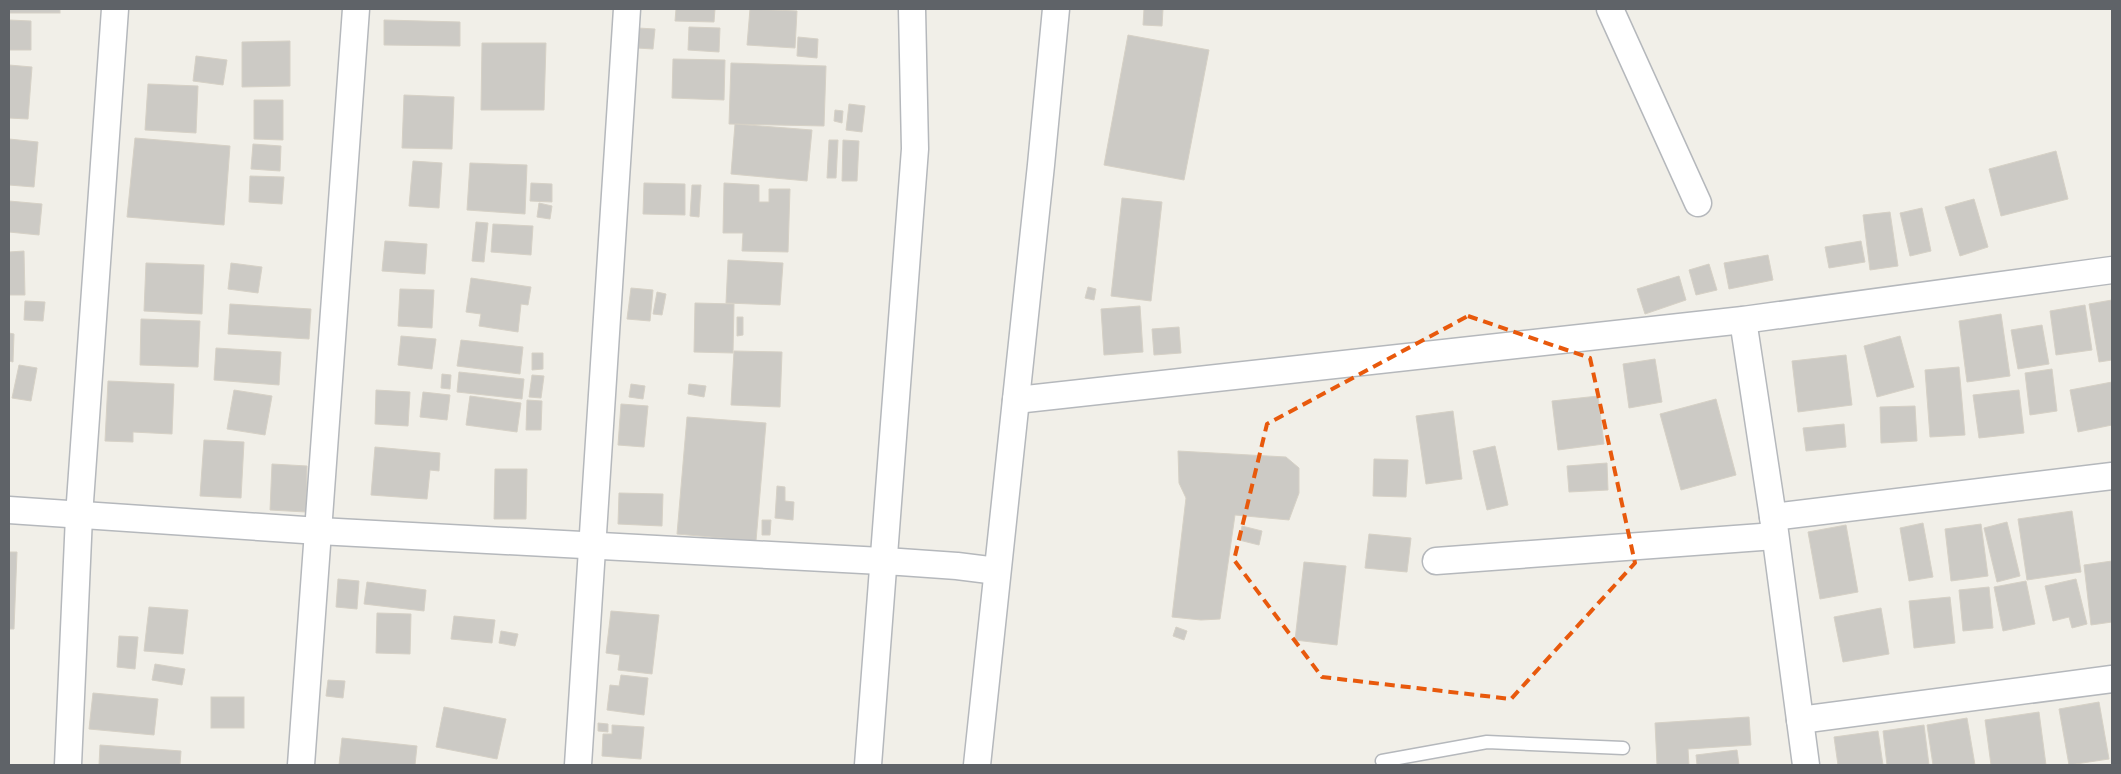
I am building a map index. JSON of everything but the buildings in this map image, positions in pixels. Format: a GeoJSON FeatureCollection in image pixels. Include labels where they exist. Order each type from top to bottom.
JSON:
{"type":"FeatureCollection","features":[{"type":"Feature","properties":{"kind":"street"},"geometry":{"type":"LineString","coordinates":[[68,765],[79,516],[115,9]]}},
{"type":"Feature","properties":{"kind":"street"},"geometry":{"type":"LineString","coordinates":[[301,765],[356,9]]}},
{"type":"Feature","properties":{"kind":"street"},"geometry":{"type":"LineString","coordinates":[[578,765],[627,9]]}},
{"type":"Feature","properties":{"kind":"street"},"geometry":{"type":"LineString","coordinates":[[868,765],[892,562],[915,149],[912,9]]}},
{"type":"Feature","properties":{"kind":"street"},"geometry":{"type":"LineString","coordinates":[[977,765],[1056,9]]}},
{"type":"Feature","properties":{"kind":"street"},"geometry":{"type":"LineString","coordinates":[[1610,9],[1698,202]]}},
{"type":"Feature","properties":{"kind":"street"},"geometry":{"type":"LineString","coordinates":[[1016,400],[1743,320],[2112,270]]}},
{"type":"Feature","properties":{"kind":"street"},"geometry":{"type":"LineString","coordinates":[[1743,320],[1774,526],[1806,765]]}},
{"type":"Feature","properties":{"kind":"street"},"geometry":{"type":"LineString","coordinates":[[1436,561],[1774,526],[2112,476]]}},
{"type":"Feature","properties":{"kind":"street"},"geometry":{"type":"LineString","coordinates":[[9,510],[319,531],[958,566],[997,571]]}},
{"type":"Feature","properties":{"kind":"street"},"geometry":{"type":"LineString","coordinates":[[1800,720],[2112,679]]}},
{"type":"Feature","properties":{"kind":"lane"},"geometry":{"type":"LineString","coordinates":[[1382,761],[1487,742],[1622,748]]}},
{"type":"Feature","properties":{"kind":"highlighted area"},"geometry":{"type":"Polygon","coordinates":[[[1468,316],[1590,358],[1635,563],[1511,699],[1322,677],[1234,560],[1267,424],[1468,316]]]}}]}
